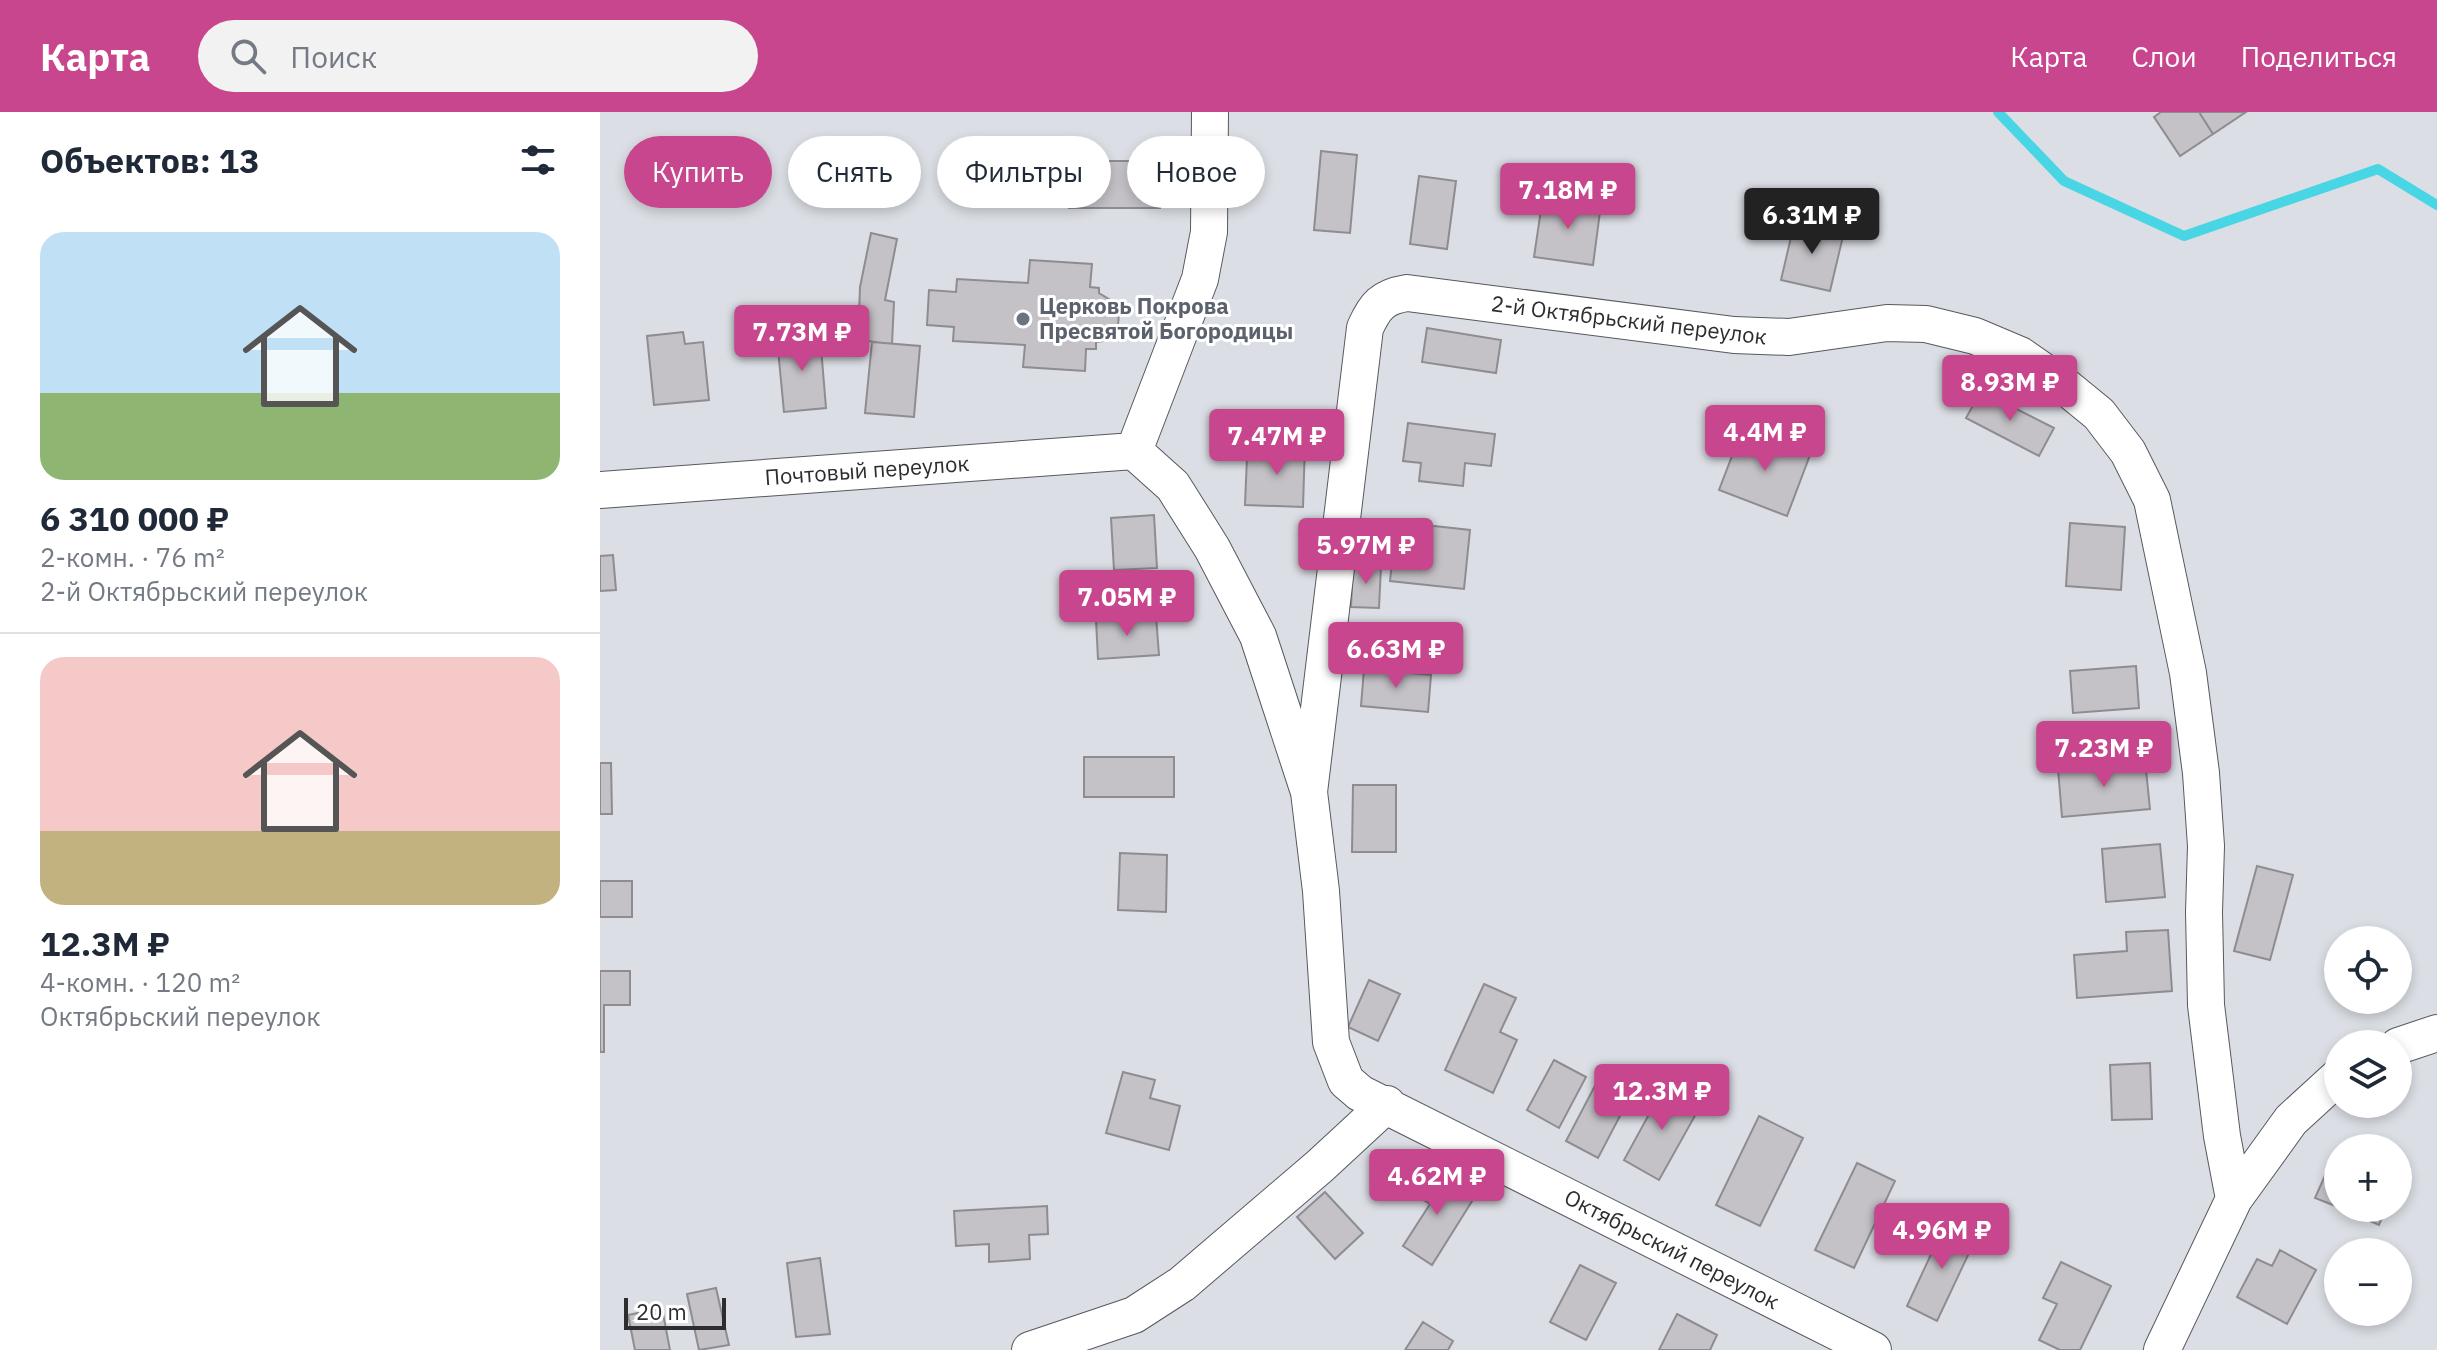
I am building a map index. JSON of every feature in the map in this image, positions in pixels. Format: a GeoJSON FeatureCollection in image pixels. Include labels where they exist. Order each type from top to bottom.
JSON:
{"type":"FeatureCollection","features":[{"type":"Feature","properties":{"kind":"street"},"geometry":{"type":"LineString","coordinates":[[1210,112],[1209,232],[1200,279],[1134,451],[1173,486],[1212,548],[1258,636],[1309,792]]}},
{"type":"Feature","properties":{"kind":"street","name":"2-й Октябрьский переулок"},"geometry":{"type":"LineString","coordinates":[[1309,792],[1365,328],[1375,307],[1388,296],[1407,293],[1734,335],[1789,337],[1887,323],[1926,324],[1975,336],[2020,355],[2099,414],[2128,452],[2152,500],[2188,673],[2201,773],[2206,846],[2206,1005],[2222,1136],[2234,1199]]}},
{"type":"Feature","properties":{"kind":"street","name":"Почтовый переулок"},"geometry":{"type":"LineString","coordinates":[[600,490],[1134,451]]}},
{"type":"Feature","properties":{"kind":"street","name":"Октябрьский переулок"},"geometry":{"type":"LineString","coordinates":[[1309,792],[1321,891],[1331,1042],[1346,1081],[1360,1093],[1873,1350]]}},
{"type":"Feature","properties":{"kind":"street"},"geometry":{"type":"LineString","coordinates":[[2412,1041],[2437,1033]]}},
{"type":"Feature","properties":{"kind":"street"},"geometry":{"type":"LineString","coordinates":[[2162,1350],[2234,1199],[2291,1120],[2324,1090]]}},
{"type":"Feature","properties":{"kind":"street"},"geometry":{"type":"LineString","coordinates":[[1030,1350],[1134,1315],[1182,1284],[1387,1104]]}},
{"type":"Feature","properties":{"kind":"building"},"geometry":{"type":"Polygon","coordinates":[[[2161,112],[2199,112],[2213,134],[2180,156],[2154,117],[2161,112]]]}},
{"type":"Feature","properties":{"kind":"building"},"geometry":{"type":"Polygon","coordinates":[[[2199,112],[2246,112],[2213,134],[2199,112]]]}},
{"type":"Feature","properties":{"kind":"building"},"geometry":{"type":"Polygon","coordinates":[[[1321,151],[1357,155],[1350,233],[1314,230],[1321,151]]]}},
{"type":"Feature","properties":{"kind":"building"},"geometry":{"type":"Polygon","coordinates":[[[1111,161],[1127,161],[1127,208],[1111,208],[1111,161]]]}},
{"type":"Feature","properties":{"kind":"building"},"geometry":{"type":"Polygon","coordinates":[[[1419,176],[1456,181],[1447,249],[1410,244],[1419,176]]]}},
{"type":"Feature","properties":{"kind":"building"},"geometry":{"type":"Polygon","coordinates":[[[1543,196],[1601,204],[1593,265],[1534,257],[1543,196]]]}},
{"type":"Feature","properties":{"kind":"building"},"geometry":{"type":"Polygon","coordinates":[[[1795,220],[1844,232],[1830,291],[1781,280],[1795,220]]]}},
{"type":"Feature","properties":{"kind":"building"},"geometry":{"type":"Polygon","coordinates":[[[871,233],[897,239],[885,300],[894,302],[892,344],[858,340],[860,287],[871,233]]]}},
{"type":"Feature","properties":{"kind":"building","name":"Церковь Покрова Пресвятой Богородицы"},"geometry":{"type":"Polygon","coordinates":[[[1030,260],[1092,264],[1090,287],[1099,288],[1099,293],[1115,303],[1119,314],[1118,325],[1113,335],[1096,342],[1096,349],[1086,349],[1085,371],[1023,367],[1025,345],[953,341],[954,327],[927,325],[929,290],[956,292],[957,279],[1028,283],[1030,260]]]}},
{"type":"Feature","properties":{"kind":"building"},"geometry":{"type":"Polygon","coordinates":[[[1427,328],[1501,340],[1496,373],[1422,362],[1427,328]]]}},
{"type":"Feature","properties":{"kind":"building"},"geometry":{"type":"Polygon","coordinates":[[[683,332],[685,344],[703,342],[709,400],[654,405],[647,336],[683,332]]]}},
{"type":"Feature","properties":{"kind":"building"},"geometry":{"type":"Polygon","coordinates":[[[820,335],[826,408],[784,412],[777,339],[820,335]]]}},
{"type":"Feature","properties":{"kind":"building"},"geometry":{"type":"Polygon","coordinates":[[[872,342],[920,346],[914,417],[865,413],[872,342]]]}},
{"type":"Feature","properties":{"kind":"building"},"geometry":{"type":"Polygon","coordinates":[[[1981,391],[2054,428],[2039,456],[1966,418],[1981,391]]]}},
{"type":"Feature","properties":{"kind":"building"},"geometry":{"type":"Polygon","coordinates":[[[1408,423],[1495,434],[1491,466],[1465,463],[1463,486],[1419,481],[1421,463],[1403,461],[1408,423]]]}},
{"type":"Feature","properties":{"kind":"building"},"geometry":{"type":"Polygon","coordinates":[[[1742,430],[1810,455],[1787,516],[1719,490],[1742,430]]]}},
{"type":"Feature","properties":{"kind":"building"},"geometry":{"type":"Polygon","coordinates":[[[1269,443],[1305,444],[1303,507],[1245,505],[1247,457],[1268,458],[1269,443]]]}},
{"type":"Feature","properties":{"kind":"building"},"geometry":{"type":"Polygon","coordinates":[[[1154,515],[1157,568],[1114,570],[1111,518],[1154,515]]]}},
{"type":"Feature","properties":{"kind":"building"},"geometry":{"type":"Polygon","coordinates":[[[2070,523],[2125,527],[2121,590],[2066,586],[2070,523]]]}},
{"type":"Feature","properties":{"kind":"building"},"geometry":{"type":"Polygon","coordinates":[[[1425,525],[1470,530],[1464,589],[1390,581],[1395,535],[1423,538],[1425,525]]]}},
{"type":"Feature","properties":{"kind":"building"},"geometry":{"type":"Polygon","coordinates":[[[613,555],[616,590],[600,591],[600,556],[613,555]]]}},
{"type":"Feature","properties":{"kind":"building"},"geometry":{"type":"Polygon","coordinates":[[[1353,565],[1381,566],[1379,608],[1351,607],[1353,565]]]}},
{"type":"Feature","properties":{"kind":"building"},"geometry":{"type":"Polygon","coordinates":[[[1156,616],[1159,655],[1098,659],[1096,620],[1156,616]]]}},
{"type":"Feature","properties":{"kind":"building"},"geometry":{"type":"Polygon","coordinates":[[[2136,666],[2139,708],[2073,713],[2070,671],[2136,666]]]}},
{"type":"Feature","properties":{"kind":"building"},"geometry":{"type":"Polygon","coordinates":[[[1364,669],[1431,675],[1428,712],[1361,706],[1364,669]]]}},
{"type":"Feature","properties":{"kind":"building"},"geometry":{"type":"Polygon","coordinates":[[[1084,757],[1174,757],[1174,797],[1084,797],[1084,757]]]}},
{"type":"Feature","properties":{"kind":"building"},"geometry":{"type":"Polygon","coordinates":[[[2145,760],[2150,809],[2062,817],[2058,769],[2145,760]]]}},
{"type":"Feature","properties":{"kind":"building"},"geometry":{"type":"Polygon","coordinates":[[[600,763],[611,763],[612,814],[600,814],[600,763]]]}},
{"type":"Feature","properties":{"kind":"building"},"geometry":{"type":"Polygon","coordinates":[[[1353,785],[1396,785],[1396,852],[1352,852],[1353,785]]]}},
{"type":"Feature","properties":{"kind":"building"},"geometry":{"type":"Polygon","coordinates":[[[2160,844],[2165,897],[2106,902],[2102,849],[2160,844]]]}},
{"type":"Feature","properties":{"kind":"building"},"geometry":{"type":"Polygon","coordinates":[[[1120,853],[1167,855],[1166,912],[1118,910],[1120,853]]]}},
{"type":"Feature","properties":{"kind":"building"},"geometry":{"type":"Polygon","coordinates":[[[2257,866],[2293,875],[2270,960],[2234,951],[2257,866]]]}},
{"type":"Feature","properties":{"kind":"building"},"geometry":{"type":"Polygon","coordinates":[[[600,881],[632,881],[632,917],[600,917],[600,881]]]}},
{"type":"Feature","properties":{"kind":"building"},"geometry":{"type":"Polygon","coordinates":[[[2168,930],[2172,991],[2077,998],[2074,955],[2127,951],[2126,932],[2168,930]]]}},
{"type":"Feature","properties":{"kind":"building"},"geometry":{"type":"Polygon","coordinates":[[[600,971],[630,971],[630,1005],[604,1005],[604,1052],[600,1052],[600,971]]]}},
{"type":"Feature","properties":{"kind":"building"},"geometry":{"type":"Polygon","coordinates":[[[1369,980],[1400,994],[1378,1041],[1348,1027],[1369,980]]]}},
{"type":"Feature","properties":{"kind":"building"},"geometry":{"type":"Polygon","coordinates":[[[1484,984],[1516,998],[1500,1032],[1517,1040],[1493,1093],[1445,1070],[1484,984]]]}},
{"type":"Feature","properties":{"kind":"building"},"geometry":{"type":"Polygon","coordinates":[[[1554,1060],[1586,1077],[1559,1128],[1527,1110],[1554,1060]]]}},
{"type":"Feature","properties":{"kind":"building"},"geometry":{"type":"Polygon","coordinates":[[[2150,1063],[2152,1119],[2112,1120],[2110,1065],[2150,1063]]]}},
{"type":"Feature","properties":{"kind":"building"},"geometry":{"type":"Polygon","coordinates":[[[1123,1072],[1155,1080],[1150,1098],[1180,1106],[1169,1150],[1106,1133],[1123,1072]]]}},
{"type":"Feature","properties":{"kind":"building"},"geometry":{"type":"Polygon","coordinates":[[[1599,1078],[1631,1095],[1598,1158],[1566,1141],[1599,1078]]]}},
{"type":"Feature","properties":{"kind":"building"},"geometry":{"type":"Polygon","coordinates":[[[1665,1085],[1701,1105],[1659,1180],[1624,1160],[1665,1085]]]}},
{"type":"Feature","properties":{"kind":"building"},"geometry":{"type":"Polygon","coordinates":[[[1759,1116],[1803,1138],[1760,1226],[1716,1205],[1759,1116]]]}},
{"type":"Feature","properties":{"kind":"building"},"geometry":{"type":"Polygon","coordinates":[[[1857,1163],[1895,1181],[1854,1268],[1815,1250],[1857,1163]]]}},
{"type":"Feature","properties":{"kind":"building"},"geometry":{"type":"Polygon","coordinates":[[[1430,1170],[1474,1198],[1432,1265],[1403,1246],[1430,1204],[1414,1194],[1430,1170]]]}},
{"type":"Feature","properties":{"kind":"building"},"geometry":{"type":"Polygon","coordinates":[[[2324,1178],[2324,1202],[2315,1198],[2324,1178]]]}},
{"type":"Feature","properties":{"kind":"building"},"geometry":{"type":"Polygon","coordinates":[[[1325,1192],[1363,1233],[1335,1259],[1297,1217],[1325,1192]]]}},
{"type":"Feature","properties":{"kind":"building"},"geometry":{"type":"Polygon","coordinates":[[[1047,1206],[1048,1234],[1029,1235],[1030,1259],[989,1262],[989,1244],[956,1246],[954,1211],[1047,1206]]]}},
{"type":"Feature","properties":{"kind":"building"},"geometry":{"type":"Polygon","coordinates":[[[1946,1222],[1977,1236],[1937,1321],[1907,1306],[1946,1222]]]}},
{"type":"Feature","properties":{"kind":"building"},"geometry":{"type":"Polygon","coordinates":[[[2280,1250],[2316,1270],[2287,1324],[2237,1297],[2257,1259],[2272,1266],[2280,1250]]]}},
{"type":"Feature","properties":{"kind":"building"},"geometry":{"type":"Polygon","coordinates":[[[820,1258],[830,1334],[796,1337],[787,1263],[820,1258]]]}},
{"type":"Feature","properties":{"kind":"building"},"geometry":{"type":"Polygon","coordinates":[[[2061,1262],[2111,1286],[2080,1350],[2060,1350],[2039,1340],[2057,1304],[2043,1298],[2061,1262]]]}},
{"type":"Feature","properties":{"kind":"building"},"geometry":{"type":"Polygon","coordinates":[[[1580,1265],[1616,1283],[1586,1340],[1550,1322],[1580,1265]]]}},
{"type":"Feature","properties":{"kind":"building"},"geometry":{"type":"Polygon","coordinates":[[[716,1288],[729,1345],[699,1350],[687,1294],[716,1288]]]}},
{"type":"Feature","properties":{"kind":"building"},"geometry":{"type":"Polygon","coordinates":[[[662,1308],[670,1350],[635,1350],[628,1315],[662,1308]]]}},
{"type":"Feature","properties":{"kind":"building"},"geometry":{"type":"Polygon","coordinates":[[[1677,1314],[1717,1335],[1710,1350],[1659,1350],[1677,1314]]]}},
{"type":"Feature","properties":{"kind":"building"},"geometry":{"type":"Polygon","coordinates":[[[1423,1322],[1453,1341],[1448,1350],[1405,1350],[1423,1322]]]}},
{"type":"Feature","properties":{"kind":"waterway"},"geometry":{"type":"LineString","coordinates":[[1998,112],[2064,181],[2184,236],[2378,169],[2437,205]]}},
{"type":"Feature","properties":{"kind":"place","name":"Церковь Покрова Пресвятой Богородицы"},"geometry":{"type":"Point","coordinates":[1023,319]}}]}
